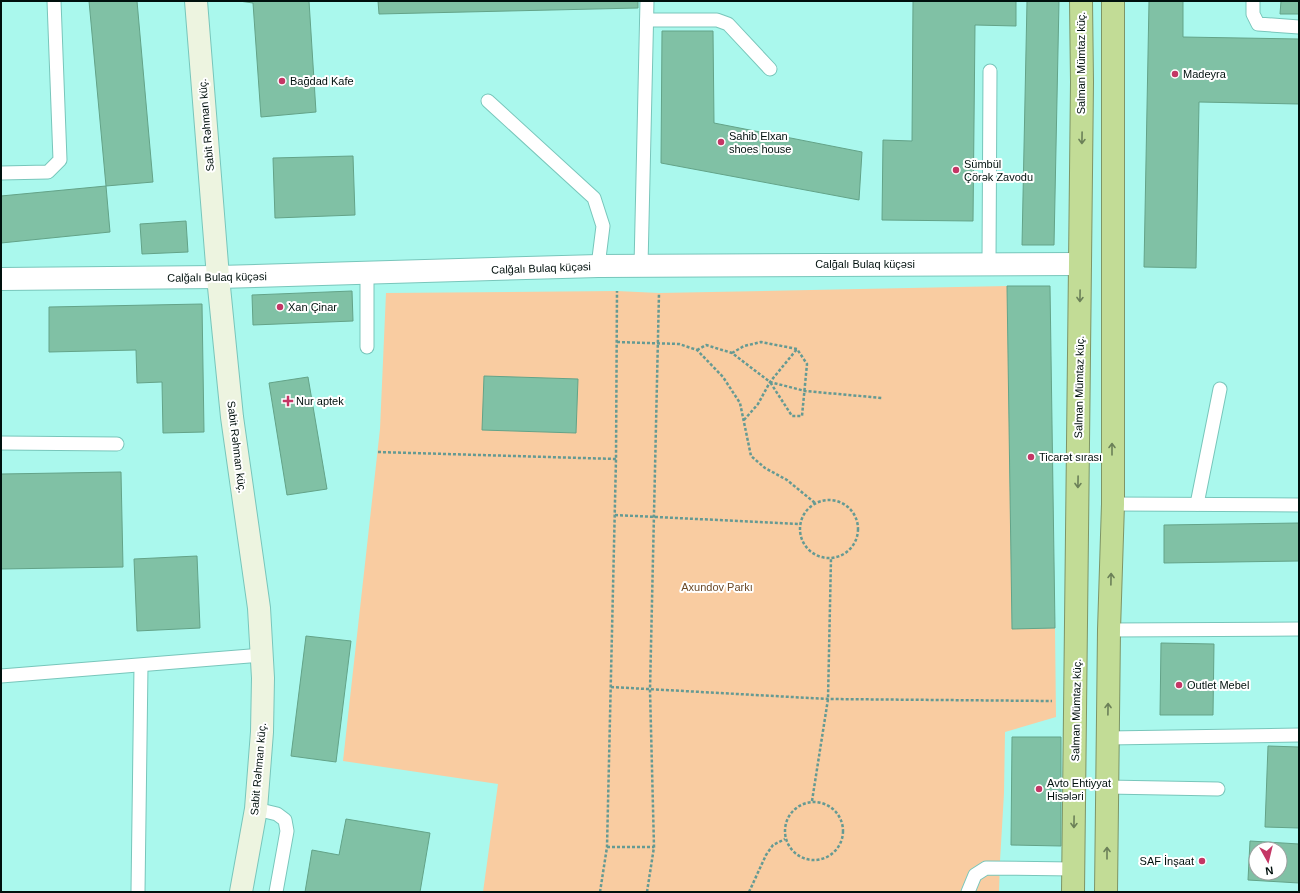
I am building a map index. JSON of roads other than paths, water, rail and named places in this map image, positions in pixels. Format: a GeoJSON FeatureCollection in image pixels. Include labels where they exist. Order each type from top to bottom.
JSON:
{"type":"FeatureCollection","features":[{"type":"Feature","properties":{"kind":"highway","name":"Salman Mümtaz küç."},"geometry":{"type":"LineString","coordinates":[[1073,892],[1082,82],[1081,1]]}},
{"type":"Feature","properties":{"kind":"highway"},"geometry":{"type":"LineString","coordinates":[[1106,892],[1113,504],[1113,1]]}},
{"type":"Feature","properties":{"kind":"highway"},"geometry":{"type":"LineString","coordinates":[[1080,264],[1112,265]]}},
{"type":"Feature","properties":{"kind":"highway"},"geometry":{"type":"LineString","coordinates":[[1077,630],[1110,630]]}},
{"type":"Feature","properties":{"kind":"main road","name":"Sabit Rəhman küç."},"geometry":{"type":"LineString","coordinates":[[196,1],[218,277],[232,418],[259,608],[262,655],[262,732],[256,809],[241,892]]}},
{"type":"Feature","properties":{"kind":"street","name":"Calğalı Bulaq küçəsi"},"geometry":{"type":"LineString","coordinates":[[1,279],[218,277],[598,266],[989,263],[1080,264]]}},
{"type":"Feature","properties":{"kind":"lane"},"geometry":{"type":"LineString","coordinates":[[1,172],[48,172],[60,160],[54,1]]}},
{"type":"Feature","properties":{"kind":"lane"},"geometry":{"type":"LineString","coordinates":[[641,266],[647,1]]}},
{"type":"Feature","properties":{"kind":"lane"},"geometry":{"type":"LineString","coordinates":[[1253,1],[1253,14],[1258,24],[1299,26]]}},
{"type":"Feature","properties":{"kind":"lane"},"geometry":{"type":"LineString","coordinates":[[647,20],[717,20],[728,24],[770,69]]}},
{"type":"Feature","properties":{"kind":"lane"},"geometry":{"type":"LineString","coordinates":[[989,263],[990,71]]}},
{"type":"Feature","properties":{"kind":"lane"},"geometry":{"type":"LineString","coordinates":[[488,101],[594,198],[603,226],[598,266]]}},
{"type":"Feature","properties":{"kind":"lane"},"geometry":{"type":"LineString","coordinates":[[367,273],[367,347]]}},
{"type":"Feature","properties":{"kind":"lane"},"geometry":{"type":"LineString","coordinates":[[1197,504],[1220,389]]}},
{"type":"Feature","properties":{"kind":"lane"},"geometry":{"type":"LineString","coordinates":[[1,443],[118,444]]}},
{"type":"Feature","properties":{"kind":"lane"},"geometry":{"type":"LineString","coordinates":[[1113,504],[1299,505]]}},
{"type":"Feature","properties":{"kind":"lane"},"geometry":{"type":"LineString","coordinates":[[1110,630],[1299,629]]}},
{"type":"Feature","properties":{"kind":"lane"},"geometry":{"type":"LineString","coordinates":[[1,676],[141,666],[262,655]]}},
{"type":"Feature","properties":{"kind":"lane"},"geometry":{"type":"LineString","coordinates":[[138,892],[141,666]]}},
{"type":"Feature","properties":{"kind":"lane"},"geometry":{"type":"LineString","coordinates":[[1108,738],[1299,735]]}},
{"type":"Feature","properties":{"kind":"lane"},"geometry":{"type":"LineString","coordinates":[[1107,787],[1218,789]]}},
{"type":"Feature","properties":{"kind":"lane"},"geometry":{"type":"LineString","coordinates":[[256,809],[277,814],[285,820],[287,831],[276,892]]}},
{"type":"Feature","properties":{"kind":"lane"},"geometry":{"type":"LineString","coordinates":[[968,892],[975,875],[986,868],[1073,869]]}},
{"type":"Feature","properties":{"kind":"place","name":"Madeyra"},"geometry":{"type":"Point","coordinates":[1175,74]}},
{"type":"Feature","properties":{"kind":"place","name":"Bağdad Kafe"},"geometry":{"type":"Point","coordinates":[282,81]}},
{"type":"Feature","properties":{"kind":"place","name":"Sahib Elxan shoes house"},"geometry":{"type":"Point","coordinates":[721,142]}},
{"type":"Feature","properties":{"kind":"place","name":"Sümbül Çörək Zavodu"},"geometry":{"type":"Point","coordinates":[956,170]}},
{"type":"Feature","properties":{"kind":"place","name":"Xan Çinar"},"geometry":{"type":"Point","coordinates":[280,307]}},
{"type":"Feature","properties":{"kind":"place","name":"Nur aptek"},"geometry":{"type":"Point","coordinates":[288,401]}},
{"type":"Feature","properties":{"kind":"place","name":"Ticarət sırası"},"geometry":{"type":"Point","coordinates":[1031,457]}},
{"type":"Feature","properties":{"kind":"place","name":"Outlet Mebel"},"geometry":{"type":"Point","coordinates":[1179,685]}},
{"type":"Feature","properties":{"kind":"place","name":"Avto Ehtiyyat Hisələri"},"geometry":{"type":"Point","coordinates":[1039,789]}},
{"type":"Feature","properties":{"kind":"place","name":"SAF İnşaat"},"geometry":{"type":"Point","coordinates":[1202,861]}},
{"type":"Feature","properties":{"kind":"park label","name":"Axundov Parkı"},"geometry":{"type":"Point","coordinates":[717,587]}}]}
